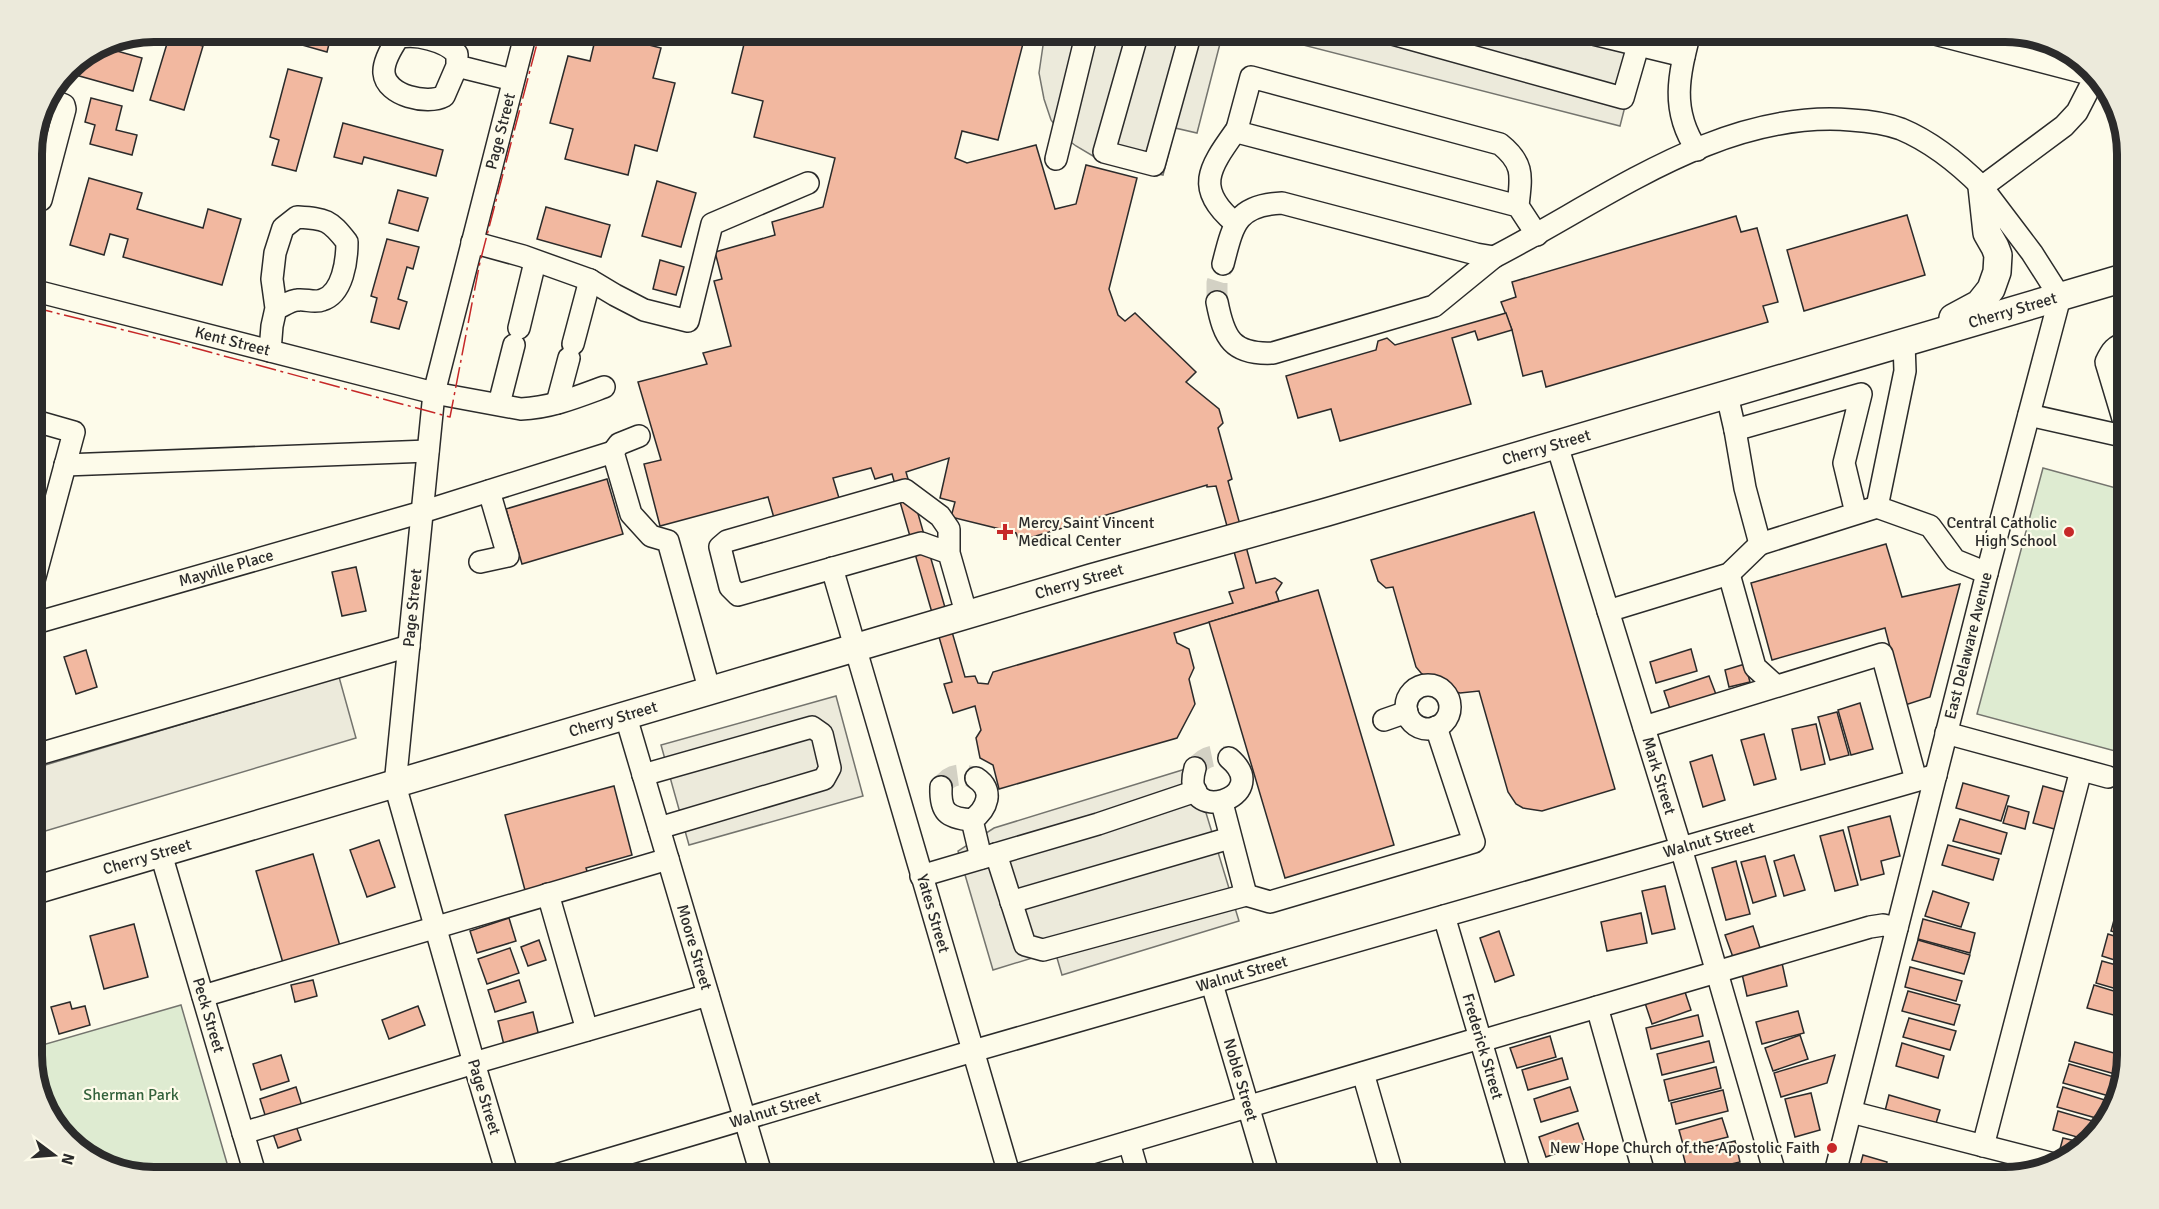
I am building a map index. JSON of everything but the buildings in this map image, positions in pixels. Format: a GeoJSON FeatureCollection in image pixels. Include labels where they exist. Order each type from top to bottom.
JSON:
{"type":"FeatureCollection","features":[{"type":"Feature","properties":{"kind":"main road"},"geometry":{"type":"LineString","coordinates":[[1906,342],[1979,304],[1991,289],[1997,272],[1998,255],[1988,234],[1983,187]]}},
{"type":"Feature","properties":{"kind":"main road","name":"Cherry Street"},"geometry":{"type":"LineString","coordinates":[[42,888],[2117,280]]}},
{"type":"Feature","properties":{"kind":"street","name":"Page Street"},"geometry":{"type":"LineString","coordinates":[[505,1167],[395,785],[434,393],[523,42]]}},
{"type":"Feature","properties":{"kind":"street"},"geometry":{"type":"LineString","coordinates":[[1056,159],[1085,42]]}},
{"type":"Feature","properties":{"kind":"street"},"geometry":{"type":"LineString","coordinates":[[1134,42],[1104,152],[1154,165],[1188,42]]}},
{"type":"Feature","properties":{"kind":"street"},"geometry":{"type":"LineString","coordinates":[[1421,42],[1623,98],[1640,42]]}},
{"type":"Feature","properties":{"kind":"street"},"geometry":{"type":"LineString","coordinates":[[1651,42],[1684,56]]}},
{"type":"Feature","properties":{"kind":"street"},"geometry":{"type":"LineString","coordinates":[[1688,42],[1679,92],[1680,112],[1686,134],[1696,150]]}},
{"type":"Feature","properties":{"kind":"street"},"geometry":{"type":"LineString","coordinates":[[1965,42],[2081,73]]}},
{"type":"Feature","properties":{"kind":"street"},"geometry":{"type":"LineString","coordinates":[[457,66],[513,80]]}},
{"type":"Feature","properties":{"kind":"street"},"geometry":{"type":"LineString","coordinates":[[1235,223],[1220,211],[1211,196],[1210,175],[1222,149],[1237,129],[1251,77],[1500,144],[1513,155],[1521,173],[1518,206],[1537,235]]}},
{"type":"Feature","properties":{"kind":"street"},"geometry":{"type":"LineString","coordinates":[[1983,187],[2064,126],[2077,111],[2091,83]]}},
{"type":"Feature","properties":{"kind":"street"},"geometry":{"type":"LineString","coordinates":[[42,196],[65,109],[64,105],[56,102]]}},
{"type":"Feature","properties":{"kind":"street"},"geometry":{"type":"LineString","coordinates":[[1217,302],[1222,329],[1235,344],[1254,354],[1273,353],[1434,306],[1494,257],[1655,168],[1730,135],[1804,120],[1836,119],[1868,121],[1900,129],[1932,146],[1962,167],[1983,187],[2032,253],[2060,297]]}},
{"type":"Feature","properties":{"kind":"street"},"geometry":{"type":"LineString","coordinates":[[1237,129],[1241,133],[1518,206]]}},
{"type":"Feature","properties":{"kind":"street"},"geometry":{"type":"LineString","coordinates":[[472,242],[523,256],[590,280],[644,310],[688,321],[712,224],[808,183]]}},
{"type":"Feature","properties":{"kind":"street"},"geometry":{"type":"LineString","coordinates":[[1223,264],[1235,223],[1246,212],[1264,204],[1282,203],[1494,257]]}},
{"type":"Feature","properties":{"kind":"street"},"geometry":{"type":"LineString","coordinates":[[270,351],[276,309],[272,279],[275,253],[284,228],[297,217],[321,219],[333,224],[347,242],[347,264],[339,283],[330,295],[321,301],[295,300],[276,309]]}},
{"type":"Feature","properties":{"kind":"street"},"geometry":{"type":"LineString","coordinates":[[499,404],[536,262]]}},
{"type":"Feature","properties":{"kind":"street"},"geometry":{"type":"LineString","coordinates":[[557,403],[590,280]]}},
{"type":"Feature","properties":{"kind":"street","name":"Kent Street"},"geometry":{"type":"LineString","coordinates":[[42,293],[434,393],[521,409],[534,409],[557,403],[604,387]]}},
{"type":"Feature","properties":{"kind":"street","name":"East Delaware Avenue"},"geometry":{"type":"LineString","coordinates":[[1837,1167],[1897,928],[1926,778],[1946,733],[2060,297]]}},
{"type":"Feature","properties":{"kind":"street"},"geometry":{"type":"LineString","coordinates":[[1866,510],[1905,371],[1906,342]]}},
{"type":"Feature","properties":{"kind":"street"},"geometry":{"type":"LineString","coordinates":[[2117,346],[2110,353],[2106,362],[2117,399]]}},
{"type":"Feature","properties":{"kind":"street"},"geometry":{"type":"LineString","coordinates":[[1735,430],[1861,394],[1844,463],[1866,510]]}},
{"type":"Feature","properties":{"kind":"street"},"geometry":{"type":"LineString","coordinates":[[1727,395],[1745,488],[1760,543]]}},
{"type":"Feature","properties":{"kind":"street"},"geometry":{"type":"LineString","coordinates":[[2029,415],[2117,434]]}},
{"type":"Feature","properties":{"kind":"street"},"geometry":{"type":"LineString","coordinates":[[42,423],[74,432],[42,551]]}},
{"type":"Feature","properties":{"kind":"street","name":"Mayville Place"},"geometry":{"type":"LineString","coordinates":[[42,618],[422,512],[613,452],[619,444],[639,436]]}},
{"type":"Feature","properties":{"kind":"street","name":"Mark Street"},"geometry":{"type":"LineString","coordinates":[[1557,445],[1681,848],[1773,1167]]}},
{"type":"Feature","properties":{"kind":"street"},"geometry":{"type":"LineString","coordinates":[[65,465],[428,451]]}},
{"type":"Feature","properties":{"kind":"street"},"geometry":{"type":"LineString","coordinates":[[613,452],[631,514],[651,536],[668,541],[710,692]]}},
{"type":"Feature","properties":{"kind":"street"},"geometry":{"type":"LineString","coordinates":[[949,553],[921,543],[738,595],[730,587],[720,547],[727,541],[905,490],[940,516],[949,529],[949,553],[967,616]]}},
{"type":"Feature","properties":{"kind":"street"},"geometry":{"type":"LineString","coordinates":[[480,562],[507,556],[489,491]]}},
{"type":"Feature","properties":{"kind":"street"},"geometry":{"type":"LineString","coordinates":[[921,543],[930,509]]}},
{"type":"Feature","properties":{"kind":"street"},"geometry":{"type":"LineString","coordinates":[[1608,611],[1729,574],[1760,543],[1866,510],[1930,526],[1955,560],[1987,573]]}},
{"type":"Feature","properties":{"kind":"street","name":"Yates Street"},"geometry":{"type":"LineString","coordinates":[[832,568],[1007,1167]]}},
{"type":"Feature","properties":{"kind":"street"},"geometry":{"type":"LineString","coordinates":[[1729,574],[1755,667],[1776,686]]}},
{"type":"Feature","properties":{"kind":"street"},"geometry":{"type":"LineString","coordinates":[[42,753],[409,646]]}},
{"type":"Feature","properties":{"kind":"street"},"geometry":{"type":"LineString","coordinates":[[1644,728],[1882,654],[1926,778]]}},
{"type":"Feature","properties":{"kind":"street"},"geometry":{"type":"LineString","coordinates":[[1425,685],[1439,688],[1449,699],[1450,706],[1445,720],[1436,727],[1427,729],[1420,727],[1409,718],[1407,712],[1408,698],[1418,687],[1425,685]]}},
{"type":"Feature","properties":{"kind":"street"},"geometry":{"type":"LineString","coordinates":[[1384,720],[1407,712]]}},
{"type":"Feature","properties":{"kind":"street","name":"Moore Street"},"geometry":{"type":"LineString","coordinates":[[626,717],[759,1167]]}},
{"type":"Feature","properties":{"kind":"street"},"geometry":{"type":"LineString","coordinates":[[644,775],[812,727],[822,734],[830,768],[824,779],[659,828]]}},
{"type":"Feature","properties":{"kind":"street"},"geometry":{"type":"LineString","coordinates":[[972,820],[1011,902],[1025,945],[1043,950],[1246,895],[1270,902],[1474,842],[1436,727]]}},
{"type":"Feature","properties":{"kind":"street"},"geometry":{"type":"LineString","coordinates":[[1946,733],[2108,777]]}},
{"type":"Feature","properties":{"kind":"street"},"geometry":{"type":"LineString","coordinates":[[1195,768],[1193,783],[1196,791],[1207,801],[1222,803],[1236,794],[1241,779],[1240,771],[1229,758]]}},
{"type":"Feature","properties":{"kind":"street"},"geometry":{"type":"LineString","coordinates":[[1983,1146],[2080,770]]}},
{"type":"Feature","properties":{"kind":"street"},"geometry":{"type":"LineString","coordinates":[[941,787],[940,801],[943,809],[950,816],[972,820],[986,804],[987,792],[984,783],[976,778]]}},
{"type":"Feature","properties":{"kind":"street","name":"Walnut Street"},"geometry":{"type":"LineString","coordinates":[[586,1167],[973,1051],[1926,778]]}},
{"type":"Feature","properties":{"kind":"street"},"geometry":{"type":"LineString","coordinates":[[921,876],[1098,824],[1196,791]]}},
{"type":"Feature","properties":{"kind":"street"},"geometry":{"type":"LineString","coordinates":[[1222,803],[1246,895]]}},
{"type":"Feature","properties":{"kind":"street"},"geometry":{"type":"LineString","coordinates":[[1011,902],[1230,838]]}},
{"type":"Feature","properties":{"kind":"street","name":"Peck Street"},"geometry":{"type":"LineString","coordinates":[[161,854],[253,1167]]}},
{"type":"Feature","properties":{"kind":"street"},"geometry":{"type":"LineString","coordinates":[[203,996],[668,859]]}},
{"type":"Feature","properties":{"kind":"street"},"geometry":{"type":"LineString","coordinates":[[548,894],[587,1030]]}},
{"type":"Feature","properties":{"kind":"street","name":"Frederick Street"},"geometry":{"type":"LineString","coordinates":[[1444,916],[1518,1167]]}},
{"type":"Feature","properties":{"kind":"street"},"geometry":{"type":"LineString","coordinates":[[1046,1167],[1870,927],[1884,925],[1897,928]]}},
{"type":"Feature","properties":{"kind":"street","name":"Noble Street"},"geometry":{"type":"LineString","coordinates":[[1212,984],[1266,1167]]}},
{"type":"Feature","properties":{"kind":"street"},"geometry":{"type":"LineString","coordinates":[[243,1134],[474,1063],[708,995]]}},
{"type":"Feature","properties":{"kind":"street"},"geometry":{"type":"LineString","coordinates":[[1597,1007],[1642,1167]]}},
{"type":"Feature","properties":{"kind":"street"},"geometry":{"type":"LineString","coordinates":[[1363,1073],[1391,1167]]}},
{"type":"Feature","properties":{"kind":"street"},"geometry":{"type":"LineString","coordinates":[[1851,1112],[2041,1161]]}},
{"type":"Feature","properties":{"kind":"street"},"geometry":{"type":"LineString","coordinates":[[1129,1142],[1136,1167]]}},
{"type":"Feature","properties":{"kind":"green space"},"geometry":{"type":"Polygon","coordinates":[[[2043,468],[2117,488],[2117,751],[1977,714],[2043,468]]]}},
{"type":"Feature","properties":{"kind":"green space"},"geometry":{"type":"Polygon","coordinates":[[[2117,759],[2117,779],[2112,778],[2117,759]]]}},
{"type":"Feature","properties":{"kind":"green space","name":"Sherman Park"},"geometry":{"type":"Polygon","coordinates":[[[181,1005],[228,1167],[140,1166],[125,1163],[98,1152],[84,1142],[84,1125],[67,1125],[61,1117],[48,1091],[42,1062],[42,1045],[181,1005]]]}},
{"type":"Feature","properties":{"kind":"shaded area"},"geometry":{"type":"Polygon","coordinates":[[[1044,42],[1220,42],[1197,133],[1175,128],[1163,175],[1098,159],[1064,137],[1051,120],[1039,73],[1044,42]]]}},
{"type":"Feature","properties":{"kind":"shaded area"},"geometry":{"type":"Polygon","coordinates":[[[1291,42],[1641,42],[1620,126],[1291,42]]]}},
{"type":"Feature","properties":{"kind":"shaded area"},"geometry":{"type":"Polygon","coordinates":[[[339,677],[356,738],[42,832],[42,766],[339,677]]]}},
{"type":"Feature","properties":{"kind":"shaded area"},"geometry":{"type":"Polygon","coordinates":[[[836,696],[863,796],[689,845],[661,745],[836,696]]]}},
{"type":"Feature","properties":{"kind":"shaded area"},"geometry":{"type":"Polygon","coordinates":[[[1192,767],[1239,921],[1062,975],[1055,951],[993,970],[958,851],[994,828],[1192,767]]]}},
{"type":"Feature","properties":{"kind":"tunnel"},"geometry":{"type":"LineString","coordinates":[[1217,302],[1217,283],[1223,264]]}},
{"type":"Feature","properties":{"kind":"tunnel"},"geometry":{"type":"LineString","coordinates":[[1195,768],[1210,757],[1229,758]]}},
{"type":"Feature","properties":{"kind":"tunnel"},"geometry":{"type":"LineString","coordinates":[[941,787],[944,782],[956,775],[976,778]]}},
{"type":"Feature","properties":{"kind":"power"},"geometry":{"type":"LineString","coordinates":[[42,310],[450,417],[480,262],[537,42]]}},
{"type":"Feature","properties":{"kind":"place","name":"Mercy Saint Vincent Medical Center"},"geometry":{"type":"Point","coordinates":[1005,532]}},
{"type":"Feature","properties":{"kind":"place","name":"Central Catholic High School"},"geometry":{"type":"Point","coordinates":[2069,532]}},
{"type":"Feature","properties":{"kind":"place","name":"New Hope Church of the Apostolic Faith"},"geometry":{"type":"Point","coordinates":[1832,1148]}}]}
